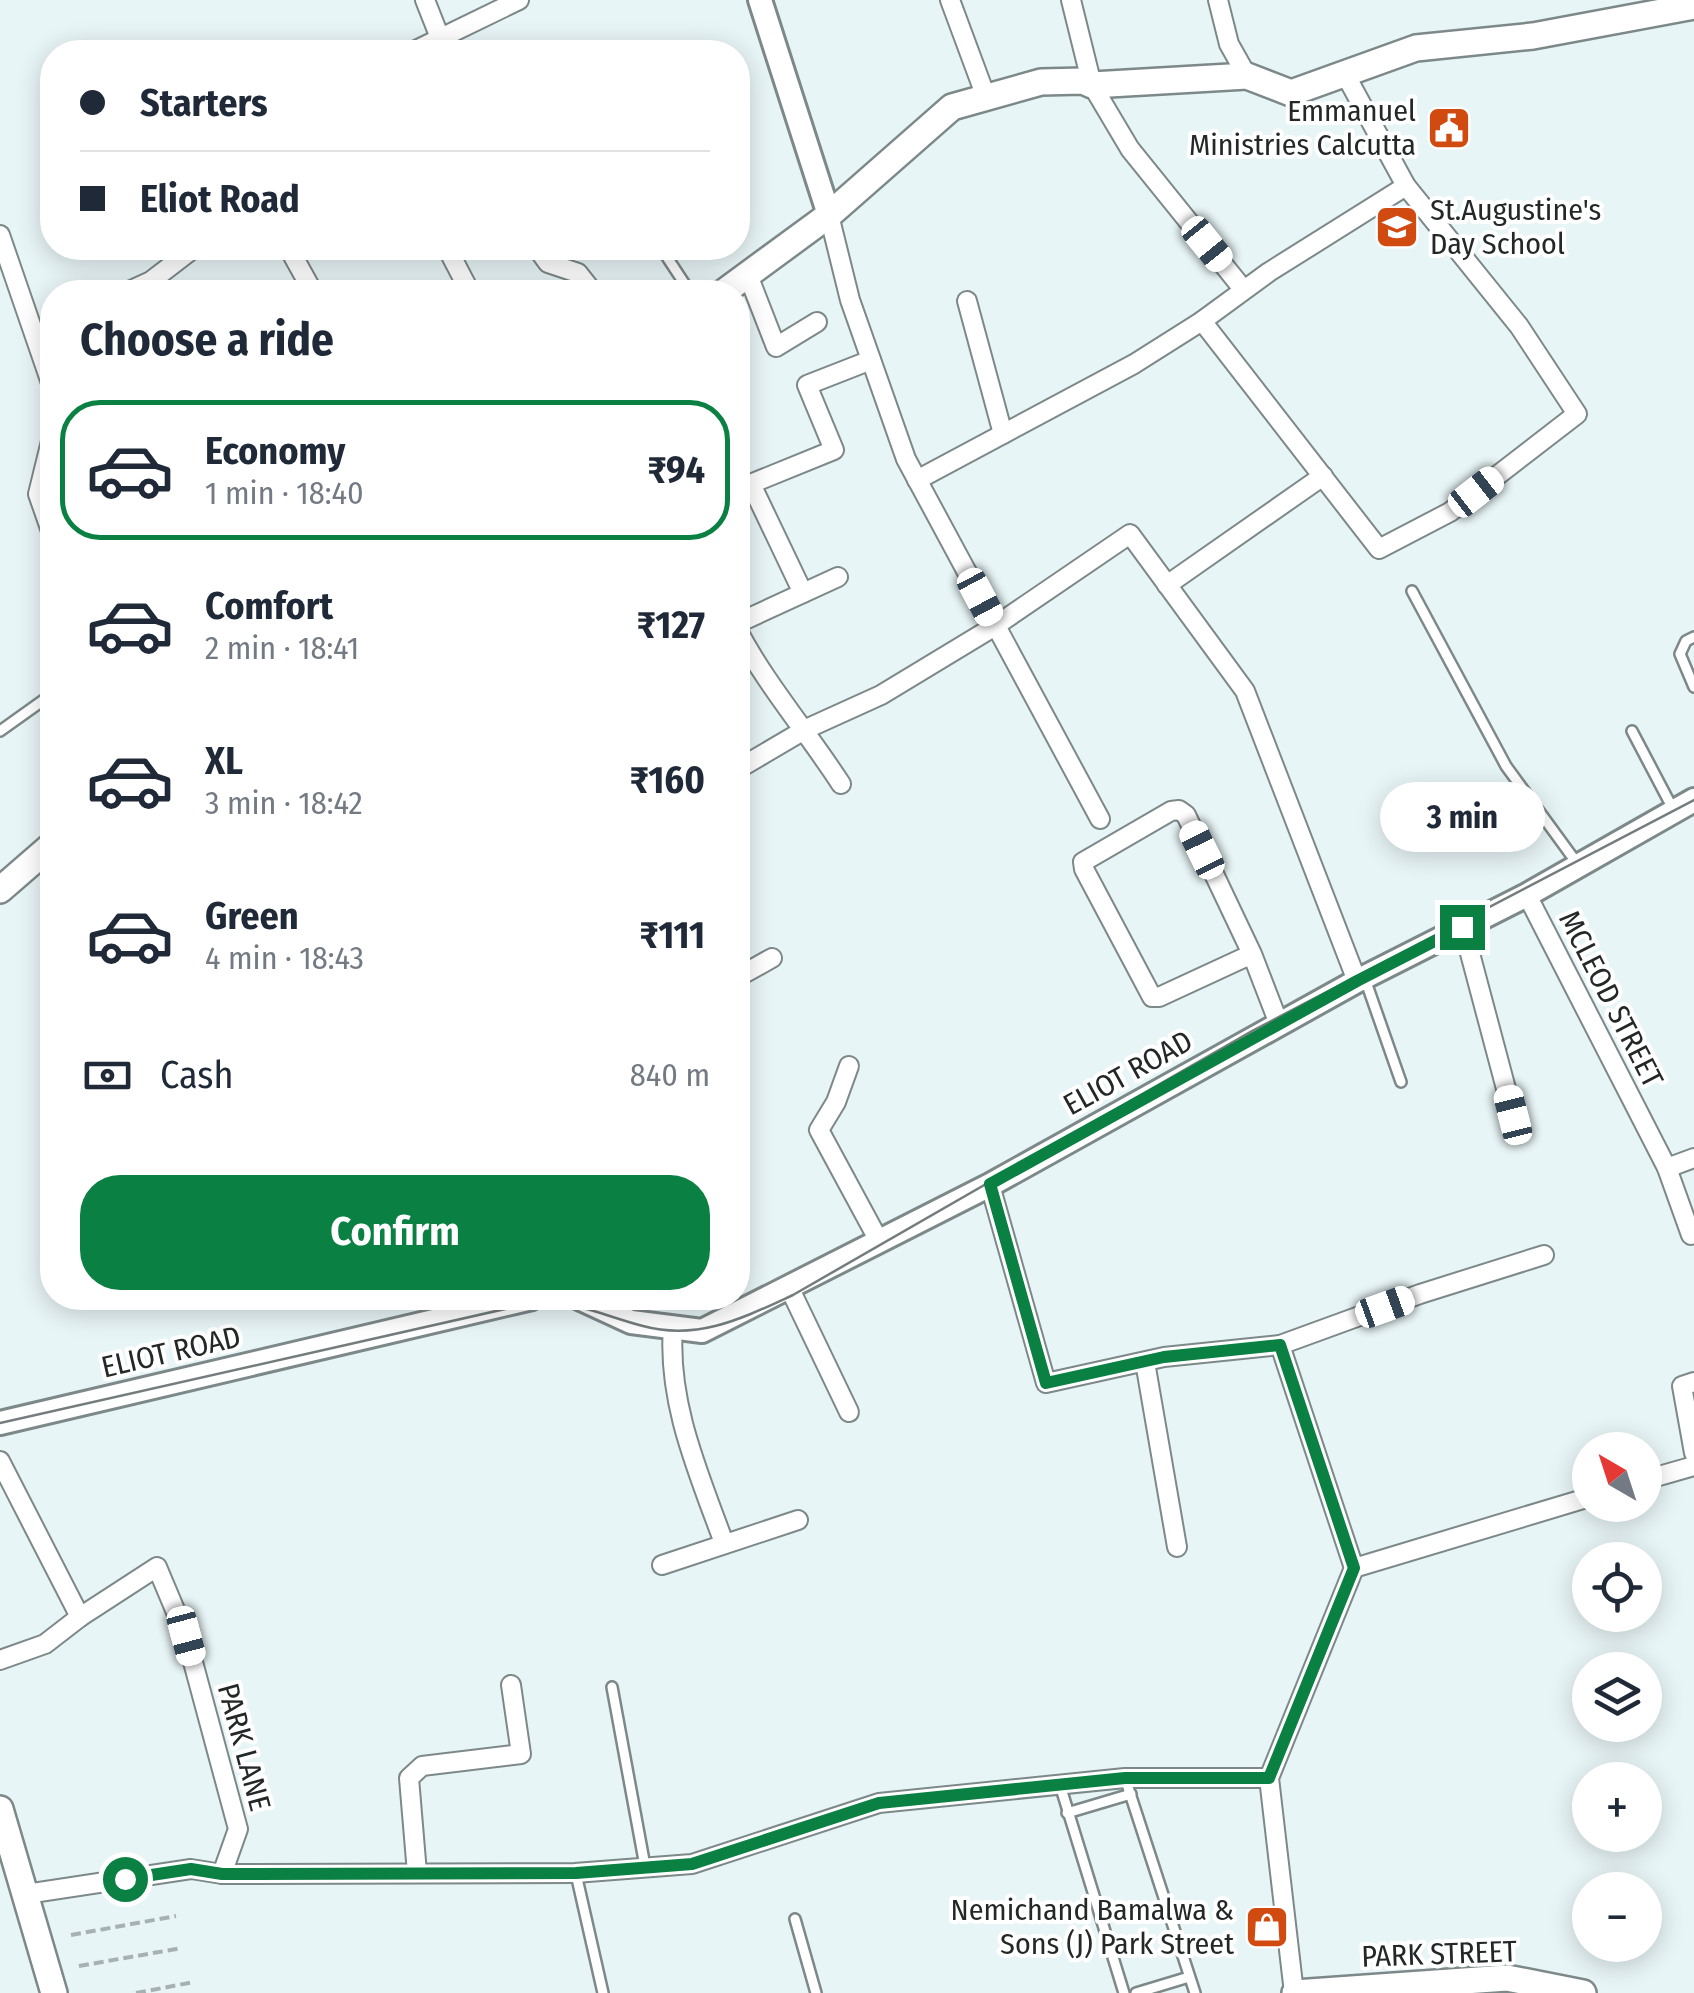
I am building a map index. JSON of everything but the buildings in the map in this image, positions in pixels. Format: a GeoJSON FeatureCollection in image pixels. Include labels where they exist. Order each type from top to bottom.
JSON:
{"type":"FeatureCollection","features":[{"type":"Feature","properties":{"kind":"main road"},"geometry":{"type":"LineString","coordinates":[[741,280],[829,214],[952,106],[1041,82],[1083,81],[1092,85],[1247,76],[1291,93],[1416,48],[1533,36],[1694,6]]}},
{"type":"Feature","properties":{"kind":"main road"},"geometry":{"type":"LineString","coordinates":[[0,890],[40,855]]}},
{"type":"Feature","properties":{"kind":"main road"},"geometry":{"type":"LineString","coordinates":[[0,1809],[54,1993]]}},
{"type":"Feature","properties":{"kind":"main road","name":"PARK STREET"},"geometry":{"type":"LineString","coordinates":[[1295,1993],[1507,1978],[1583,1993]]}},
{"type":"Feature","properties":{"kind":"street"},"geometry":{"type":"LineString","coordinates":[[425,0],[440,38]]}},
{"type":"Feature","properties":{"kind":"street"},"geometry":{"type":"LineString","coordinates":[[436,40],[519,0]]}},
{"type":"Feature","properties":{"kind":"street"},"geometry":{"type":"LineString","coordinates":[[760,0],[829,214],[850,300],[917,480],[1100,820]]}},
{"type":"Feature","properties":{"kind":"street"},"geometry":{"type":"LineString","coordinates":[[950,0],[986,97]]}},
{"type":"Feature","properties":{"kind":"street"},"geometry":{"type":"LineString","coordinates":[[1070,0],[1092,85],[1130,149],[1244,289]]}},
{"type":"Feature","properties":{"kind":"street"},"geometry":{"type":"LineString","coordinates":[[1218,0],[1228,44],[1247,76]]}},
{"type":"Feature","properties":{"kind":"street"},"geometry":{"type":"LineString","coordinates":[[1202,320],[1379,549],[1450,512],[1577,414],[1519,326],[1406,186],[1345,74]]}},
{"type":"Feature","properties":{"kind":"street"},"geometry":{"type":"LineString","coordinates":[[917,480],[1134,364],[1406,186]]}},
{"type":"Feature","properties":{"kind":"street"},"geometry":{"type":"LineString","coordinates":[[0,235],[40,320]]}},
{"type":"Feature","properties":{"kind":"street"},"geometry":{"type":"LineString","coordinates":[[161,280],[182,260]]}},
{"type":"Feature","properties":{"kind":"street"},"geometry":{"type":"LineString","coordinates":[[545,260],[578,273],[583,280]]}},
{"type":"Feature","properties":{"kind":"street"},"geometry":{"type":"LineString","coordinates":[[748,275],[750,280]]}},
{"type":"Feature","properties":{"kind":"street"},"geometry":{"type":"LineString","coordinates":[[750,280],[776,348],[817,322]]}},
{"type":"Feature","properties":{"kind":"street"},"geometry":{"type":"LineString","coordinates":[[967,301],[1003,434]]}},
{"type":"Feature","properties":{"kind":"street"},"geometry":{"type":"LineString","coordinates":[[750,484],[834,450],[807,384],[871,360]]}},
{"type":"Feature","properties":{"kind":"street"},"geometry":{"type":"LineString","coordinates":[[1168,585],[1323,476]]}},
{"type":"Feature","properties":{"kind":"street"},"geometry":{"type":"LineString","coordinates":[[750,497],[803,593]]}},
{"type":"Feature","properties":{"kind":"street"},"geometry":{"type":"LineString","coordinates":[[750,762],[806,729],[881,695],[995,626],[1130,534],[1245,691],[1361,979]]}},
{"type":"Feature","properties":{"kind":"street"},"geometry":{"type":"LineString","coordinates":[[750,617],[838,577]]}},
{"type":"Feature","properties":{"kind":"street"},"geometry":{"type":"LineString","coordinates":[[750,655],[806,729],[841,784]]}},
{"type":"Feature","properties":{"kind":"street","name":"ELIOT ROAD"},"geometry":{"type":"LineString","coordinates":[[750,1307],[990,1184],[1684,806]]}},
{"type":"Feature","properties":{"kind":"street"},"geometry":{"type":"LineString","coordinates":[[1252,954],[1152,997],[1083,862],[1171,811],[1180,810],[1186,815],[1252,954],[1279,1024]]}},
{"type":"Feature","properties":{"kind":"street","name":"MCLEOD STREET"},"geometry":{"type":"LineString","coordinates":[[1526,895],[1666,1168],[1693,1239]]}},
{"type":"Feature","properties":{"kind":"street"},"geometry":{"type":"LineString","coordinates":[[1462,927],[1513,1115]]}},
{"type":"Feature","properties":{"kind":"street"},"geometry":{"type":"LineString","coordinates":[[750,971],[772,958]]}},
{"type":"Feature","properties":{"kind":"street"},"geometry":{"type":"LineString","coordinates":[[849,1066],[836,1102],[819,1130],[879,1241]]}},
{"type":"Feature","properties":{"kind":"street"},"geometry":{"type":"LineString","coordinates":[[1666,1168],[1694,1158]]}},
{"type":"Feature","properties":{"kind":"street"},"geometry":{"type":"LineString","coordinates":[[990,1184],[1046,1383],[1145,1362],[1280,1345],[1544,1254]]}},
{"type":"Feature","properties":{"kind":"street"},"geometry":{"type":"LineString","coordinates":[[789,1287],[850,1412]]}},
{"type":"Feature","properties":{"kind":"street","name":"ELIOT ROAD"},"geometry":{"type":"LineString","coordinates":[[0,1423],[481,1310]]}},
{"type":"Feature","properties":{"kind":"street","name":"ELIOT ROAD"},"geometry":{"type":"LineString","coordinates":[[605,1310],[631,1322],[702,1331],[744,1310]]}},
{"type":"Feature","properties":{"kind":"street"},"geometry":{"type":"LineString","coordinates":[[674,1328],[670,1363],[686,1436],[724,1544]]}},
{"type":"Feature","properties":{"kind":"street"},"geometry":{"type":"LineString","coordinates":[[1280,1345],[1354,1568],[1269,1778],[1295,1993]]}},
{"type":"Feature","properties":{"kind":"street"},"geometry":{"type":"LineString","coordinates":[[1145,1362],[1178,1546]]}},
{"type":"Feature","properties":{"kind":"street"},"geometry":{"type":"LineString","coordinates":[[1694,1382],[1682,1386],[1694,1453]]}},
{"type":"Feature","properties":{"kind":"street"},"geometry":{"type":"LineString","coordinates":[[0,1461],[80,1617],[45,1644],[0,1660]]}},
{"type":"Feature","properties":{"kind":"street"},"geometry":{"type":"LineString","coordinates":[[1662,1475],[1694,1466]]}},
{"type":"Feature","properties":{"kind":"street"},"geometry":{"type":"LineString","coordinates":[[1354,1568],[1572,1502]]}},
{"type":"Feature","properties":{"kind":"street"},"geometry":{"type":"LineString","coordinates":[[662,1565],[798,1520]]}},
{"type":"Feature","properties":{"kind":"street","name":"PARK LANE"},"geometry":{"type":"LineString","coordinates":[[80,1617],[158,1568],[186,1636],[238,1829],[222,1874]]}},
{"type":"Feature","properties":{"kind":"street"},"geometry":{"type":"LineString","coordinates":[[417,1873],[409,1778],[422,1766],[521,1754],[511,1684]]}},
{"type":"Feature","properties":{"kind":"street"},"geometry":{"type":"LineString","coordinates":[[26,1894],[191,1869],[222,1874],[576,1873],[692,1864],[879,1803],[1060,1784],[1128,1786],[1269,1778]]}},
{"type":"Feature","properties":{"kind":"lane"},"geometry":{"type":"LineString","coordinates":[[1412,591],[1506,766],[1579,866]]}},
{"type":"Feature","properties":{"kind":"lane"},"geometry":{"type":"LineString","coordinates":[[1694,637],[1686,641],[1680,654],[1694,687]]}},
{"type":"Feature","properties":{"kind":"lane"},"geometry":{"type":"LineString","coordinates":[[0,730],[40,702]]}},
{"type":"Feature","properties":{"kind":"lane"},"geometry":{"type":"LineString","coordinates":[[1632,731],[1684,806]]}},
{"type":"Feature","properties":{"kind":"lane"},"geometry":{"type":"LineString","coordinates":[[1361,979],[1401,1082]]}},
{"type":"Feature","properties":{"kind":"lane"},"geometry":{"type":"LineString","coordinates":[[612,1687],[644,1866]]}},
{"type":"Feature","properties":{"kind":"lane"},"geometry":{"type":"LineString","coordinates":[[1060,1784],[1124,1993]]}},
{"type":"Feature","properties":{"kind":"lane"},"geometry":{"type":"LineString","coordinates":[[1068,1812],[1128,1786],[1194,1993]]}},
{"type":"Feature","properties":{"kind":"lane"},"geometry":{"type":"LineString","coordinates":[[576,1873],[603,1993]]}},
{"type":"Feature","properties":{"kind":"lane"},"geometry":{"type":"LineString","coordinates":[[794,1919],[816,1993]]}},
{"type":"Feature","properties":{"kind":"lane"},"geometry":{"type":"LineString","coordinates":[[1136,1993],[1190,1977]]}},
{"type":"Feature","properties":{"kind":"path"},"geometry":{"type":"LineString","coordinates":[[71,1935],[176,1916]]}},
{"type":"Feature","properties":{"kind":"path"},"geometry":{"type":"LineString","coordinates":[[79,1966],[182,1948]]}},
{"type":"Feature","properties":{"kind":"path"},"geometry":{"type":"LineString","coordinates":[[136,1993],[194,1982]]}},
{"type":"Feature","properties":{"kind":"tram line"},"geometry":{"type":"LineString","coordinates":[[587,1310],[643,1326],[683,1331],[720,1325],[793,1295],[1252,1031],[1694,800]]}},
{"type":"Feature","properties":{"kind":"tram line"},"geometry":{"type":"LineString","coordinates":[[0,1423],[501,1310]]}},
{"type":"Feature","properties":{"kind":"place","name":"Emmanuel Ministries Calcutta"},"geometry":{"type":"Point","coordinates":[1449,128]}},
{"type":"Feature","properties":{"kind":"place","name":"St.Augustine's Day School"},"geometry":{"type":"Point","coordinates":[1397,227]}},
{"type":"Feature","properties":{"kind":"place","name":"Nemichand Bamalwa & Sons (J) Park Street"},"geometry":{"type":"Point","coordinates":[1267,1927]}},
{"type":"Feature","properties":{"kind":"route"},"geometry":{"type":"LineString","coordinates":[[125,1879],[191,1869],[222,1874],[576,1873],[692,1864],[879,1803],[1125,1778],[1269,1778],[1354,1568],[1280,1345],[1164,1357],[1046,1383],[990,1184],[1462,927]]}}]}
